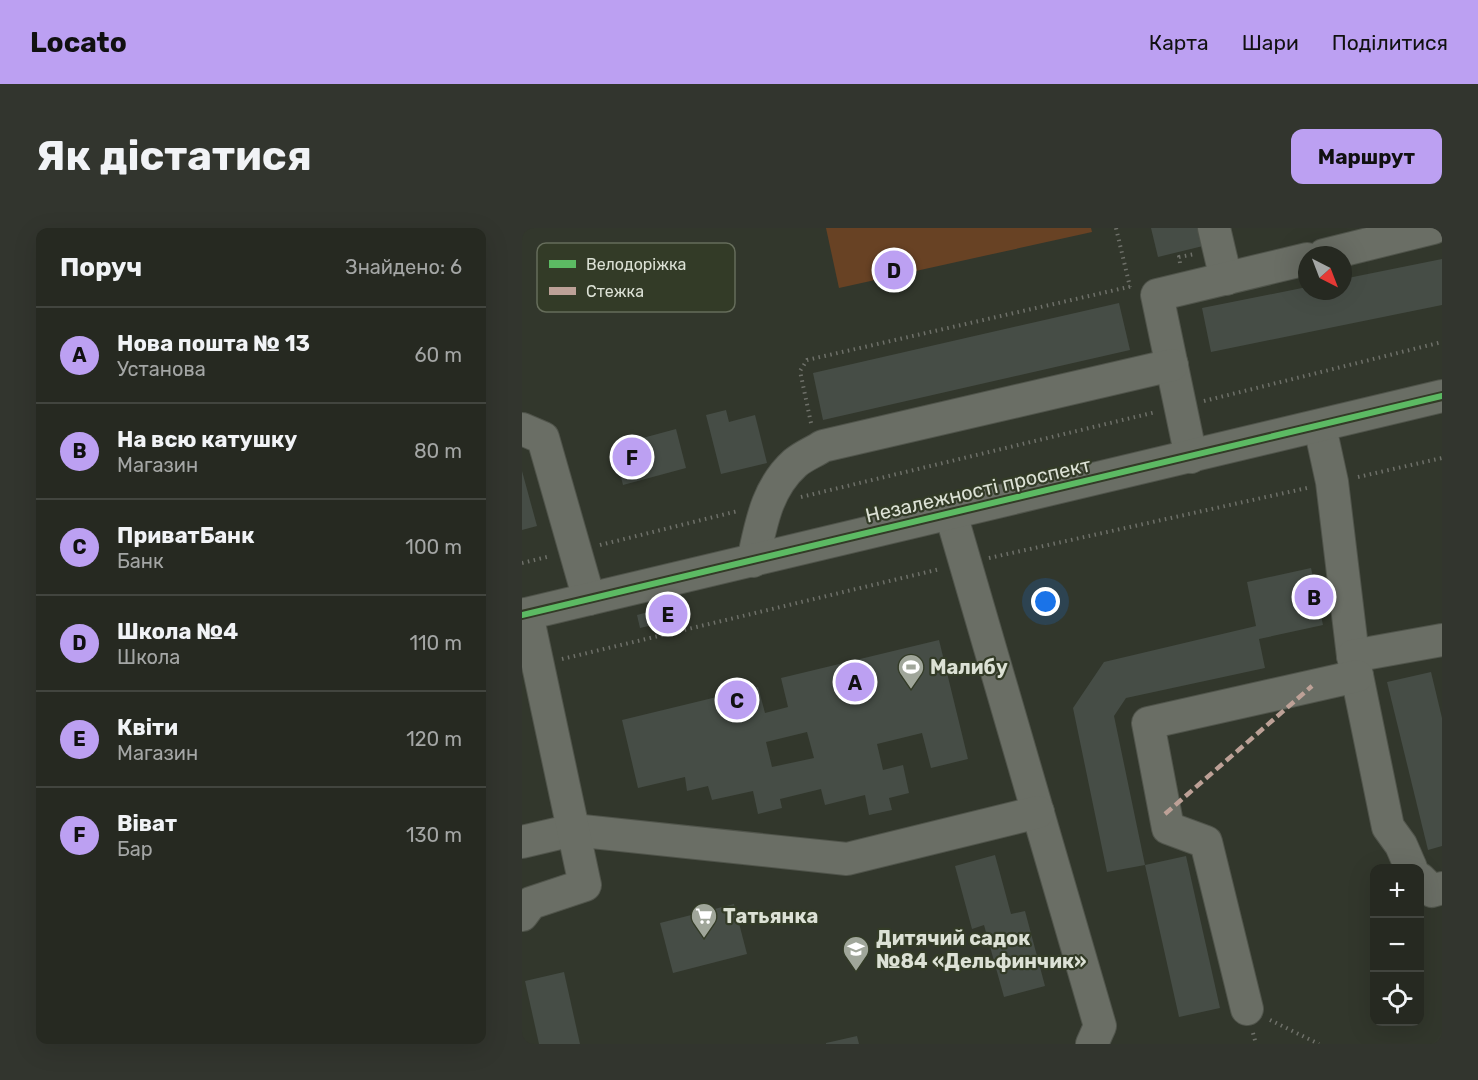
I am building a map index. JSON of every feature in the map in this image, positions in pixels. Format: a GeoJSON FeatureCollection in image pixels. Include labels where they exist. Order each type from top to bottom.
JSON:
{"type":"FeatureCollection","features":[{"type":"Feature","properties":{"kind":"street"},"geometry":{"type":"LineString","coordinates":[[1214,228],[1226,279]]}},
{"type":"Feature","properties":{"kind":"street"},"geometry":{"type":"LineString","coordinates":[[1352,248],[1433,228]]}},
{"type":"Feature","properties":{"kind":"street"},"geometry":{"type":"LineString","coordinates":[[1191,457],[1156,295],[1298,261]]}},
{"type":"Feature","properties":{"kind":"street"},"geometry":{"type":"LineString","coordinates":[[753,561],[765,505],[779,482],[796,463],[823,446],[1172,365]]}},
{"type":"Feature","properties":{"kind":"street","name":"Незалежності проспект"},"geometry":{"type":"LineString","coordinates":[[525,614],[1320,427],[1442,396]]}},
{"type":"Feature","properties":{"kind":"street"},"geometry":{"type":"LineString","coordinates":[[1320,427],[1332,482],[1355,666],[1388,826],[1401,845],[1409,864]]}},
{"type":"Feature","properties":{"kind":"street"},"geometry":{"type":"LineString","coordinates":[[522,429],[543,438],[589,599]]}},
{"type":"Feature","properties":{"kind":"street"},"geometry":{"type":"LineString","coordinates":[[951,514],[1038,812],[1099,1038]]}},
{"type":"Feature","properties":{"kind":"street"},"geometry":{"type":"LineString","coordinates":[[522,915],[531,903],[585,885],[525,614]]}},
{"type":"Feature","properties":{"kind":"street"},"geometry":{"type":"LineString","coordinates":[[1247,1009],[1206,842],[1168,828],[1148,723],[1442,640]]}},
{"type":"Feature","properties":{"kind":"street"},"geometry":{"type":"LineString","coordinates":[[522,842],[573,830],[847,859],[1038,812]]}},
{"type":"Feature","properties":{"kind":"street"},"geometry":{"type":"LineString","coordinates":[[1424,884],[1432,891],[1442,888]]}},
{"type":"Feature","properties":{"kind":"path"},"geometry":{"type":"LineString","coordinates":[[1116,228],[1130,287]]}},
{"type":"Feature","properties":{"kind":"path"},"geometry":{"type":"LineString","coordinates":[[817,450],[800,371],[807,360],[1140,285]]}},
{"type":"Feature","properties":{"kind":"path"},"geometry":{"type":"LineString","coordinates":[[522,563],[1442,342]]}},
{"type":"Feature","properties":{"kind":"path"},"geometry":{"type":"LineString","coordinates":[[1247,1009],[1319,1044]]}},
{"type":"Feature","properties":{"kind":"shaded area"},"geometry":{"type":"Polygon","coordinates":[[[826,228],[1091,228],[1092,232],[839,288],[826,228]]]}},
{"type":"Feature","properties":{"kind":"building"},"geometry":{"type":"Polygon","coordinates":[[[1151,228],[1199,228],[1203,246],[1158,257],[1151,228]]]}},
{"type":"Feature","properties":{"kind":"building"},"geometry":{"type":"Polygon","coordinates":[[[1442,259],[1442,305],[1211,352],[1202,308],[1298,289],[1298,300],[1352,300],[1352,277],[1442,259]]]}},
{"type":"Feature","properties":{"kind":"building"},"geometry":{"type":"Polygon","coordinates":[[[1119,303],[1130,350],[823,420],[813,373],[1119,303]]]}},
{"type":"Feature","properties":{"kind":"building"},"geometry":{"type":"Polygon","coordinates":[[[726,410],[729,422],[755,415],[767,463],[721,474],[706,415],[726,410]]]}},
{"type":"Feature","properties":{"kind":"building"},"geometry":{"type":"Polygon","coordinates":[[[676,429],[686,468],[623,485],[613,446],[676,429]]]}},
{"type":"Feature","properties":{"kind":"building"},"geometry":{"type":"Polygon","coordinates":[[[522,471],[537,526],[522,530],[522,471]]]}},
{"type":"Feature","properties":{"kind":"building"},"geometry":{"type":"Polygon","coordinates":[[[1311,568],[1323,625],[1259,639],[1265,668],[1126,698],[1114,716],[1145,865],[1107,872],[1073,708],[1104,662],[1256,626],[1247,582],[1311,568]]]}},
{"type":"Feature","properties":{"kind":"building"},"geometry":{"type":"Polygon","coordinates":[[[678,604],[682,618],[640,628],[637,615],[678,604]]]}},
{"type":"Feature","properties":{"kind":"building"},"geometry":{"type":"Polygon","coordinates":[[[939,640],[968,759],[931,768],[922,733],[877,744],[883,770],[903,765],[909,793],[889,798],[892,810],[869,815],[865,795],[825,805],[821,789],[780,799],[782,808],[758,814],[753,791],[712,800],[708,786],[687,791],[685,777],[638,788],[622,720],[758,687],[765,713],[788,707],[781,678],[939,640]],[[807,732],[766,742],[772,767],[814,758],[807,732]]]}},
{"type":"Feature","properties":{"kind":"building"},"geometry":{"type":"Polygon","coordinates":[[[1431,672],[1442,718],[1442,846],[1428,850],[1387,682],[1431,672]]]}},
{"type":"Feature","properties":{"kind":"building"},"geometry":{"type":"Polygon","coordinates":[[[995,855],[1011,914],[1025,911],[1045,986],[1004,997],[984,925],[972,929],[955,866],[995,855]]]}},
{"type":"Feature","properties":{"kind":"building"},"geometry":{"type":"Polygon","coordinates":[[[1186,856],[1220,1008],[1179,1017],[1145,865],[1186,856]]]}},
{"type":"Feature","properties":{"kind":"building","name":"Татьянка"},"geometry":{"type":"Polygon","coordinates":[[[734,904],[747,954],[673,973],[660,923],[734,904]]]}},
{"type":"Feature","properties":{"kind":"building"},"geometry":{"type":"Polygon","coordinates":[[[564,972],[580,1044],[539,1044],[525,981],[564,972]]]}},
{"type":"Feature","properties":{"kind":"building"},"geometry":{"type":"Polygon","coordinates":[[[857,1036],[859,1044],[826,1044],[826,1043],[857,1036]]]}},
{"type":"Feature","properties":{"kind":"marked path"},"geometry":{"type":"LineString","coordinates":[[1165,814],[1312,686]]}},
{"type":"Feature","properties":{"kind":"cycle path"},"geometry":{"type":"LineString","coordinates":[[522,615],[1442,396]]}},
{"type":"Feature","properties":{"kind":"place","name":"Школа №4"},"geometry":{"type":"Point","coordinates":[894,270]}},
{"type":"Feature","properties":{"kind":"place","name":"Віват"},"geometry":{"type":"Point","coordinates":[632,457]}},
{"type":"Feature","properties":{"kind":"place","name":"На всю катушку"},"geometry":{"type":"Point","coordinates":[1314,597]}},
{"type":"Feature","properties":{"kind":"place","name":"Квіти"},"geometry":{"type":"Point","coordinates":[668,614]}},
{"type":"Feature","properties":{"kind":"place","name":"Нова пошта № 13"},"geometry":{"type":"Point","coordinates":[855,682]}},
{"type":"Feature","properties":{"kind":"place","name":"Малибу"},"geometry":{"type":"Point","coordinates":[911,690]}},
{"type":"Feature","properties":{"kind":"place","name":"ПриватБанк"},"geometry":{"type":"Point","coordinates":[737,700]}},
{"type":"Feature","properties":{"kind":"place","name":"Татьянка"},"geometry":{"type":"Point","coordinates":[704,939]}},
{"type":"Feature","properties":{"kind":"place","name":"Дитячий садок №84 «Дельфинчик»"},"geometry":{"type":"Point","coordinates":[856,972]}}]}
